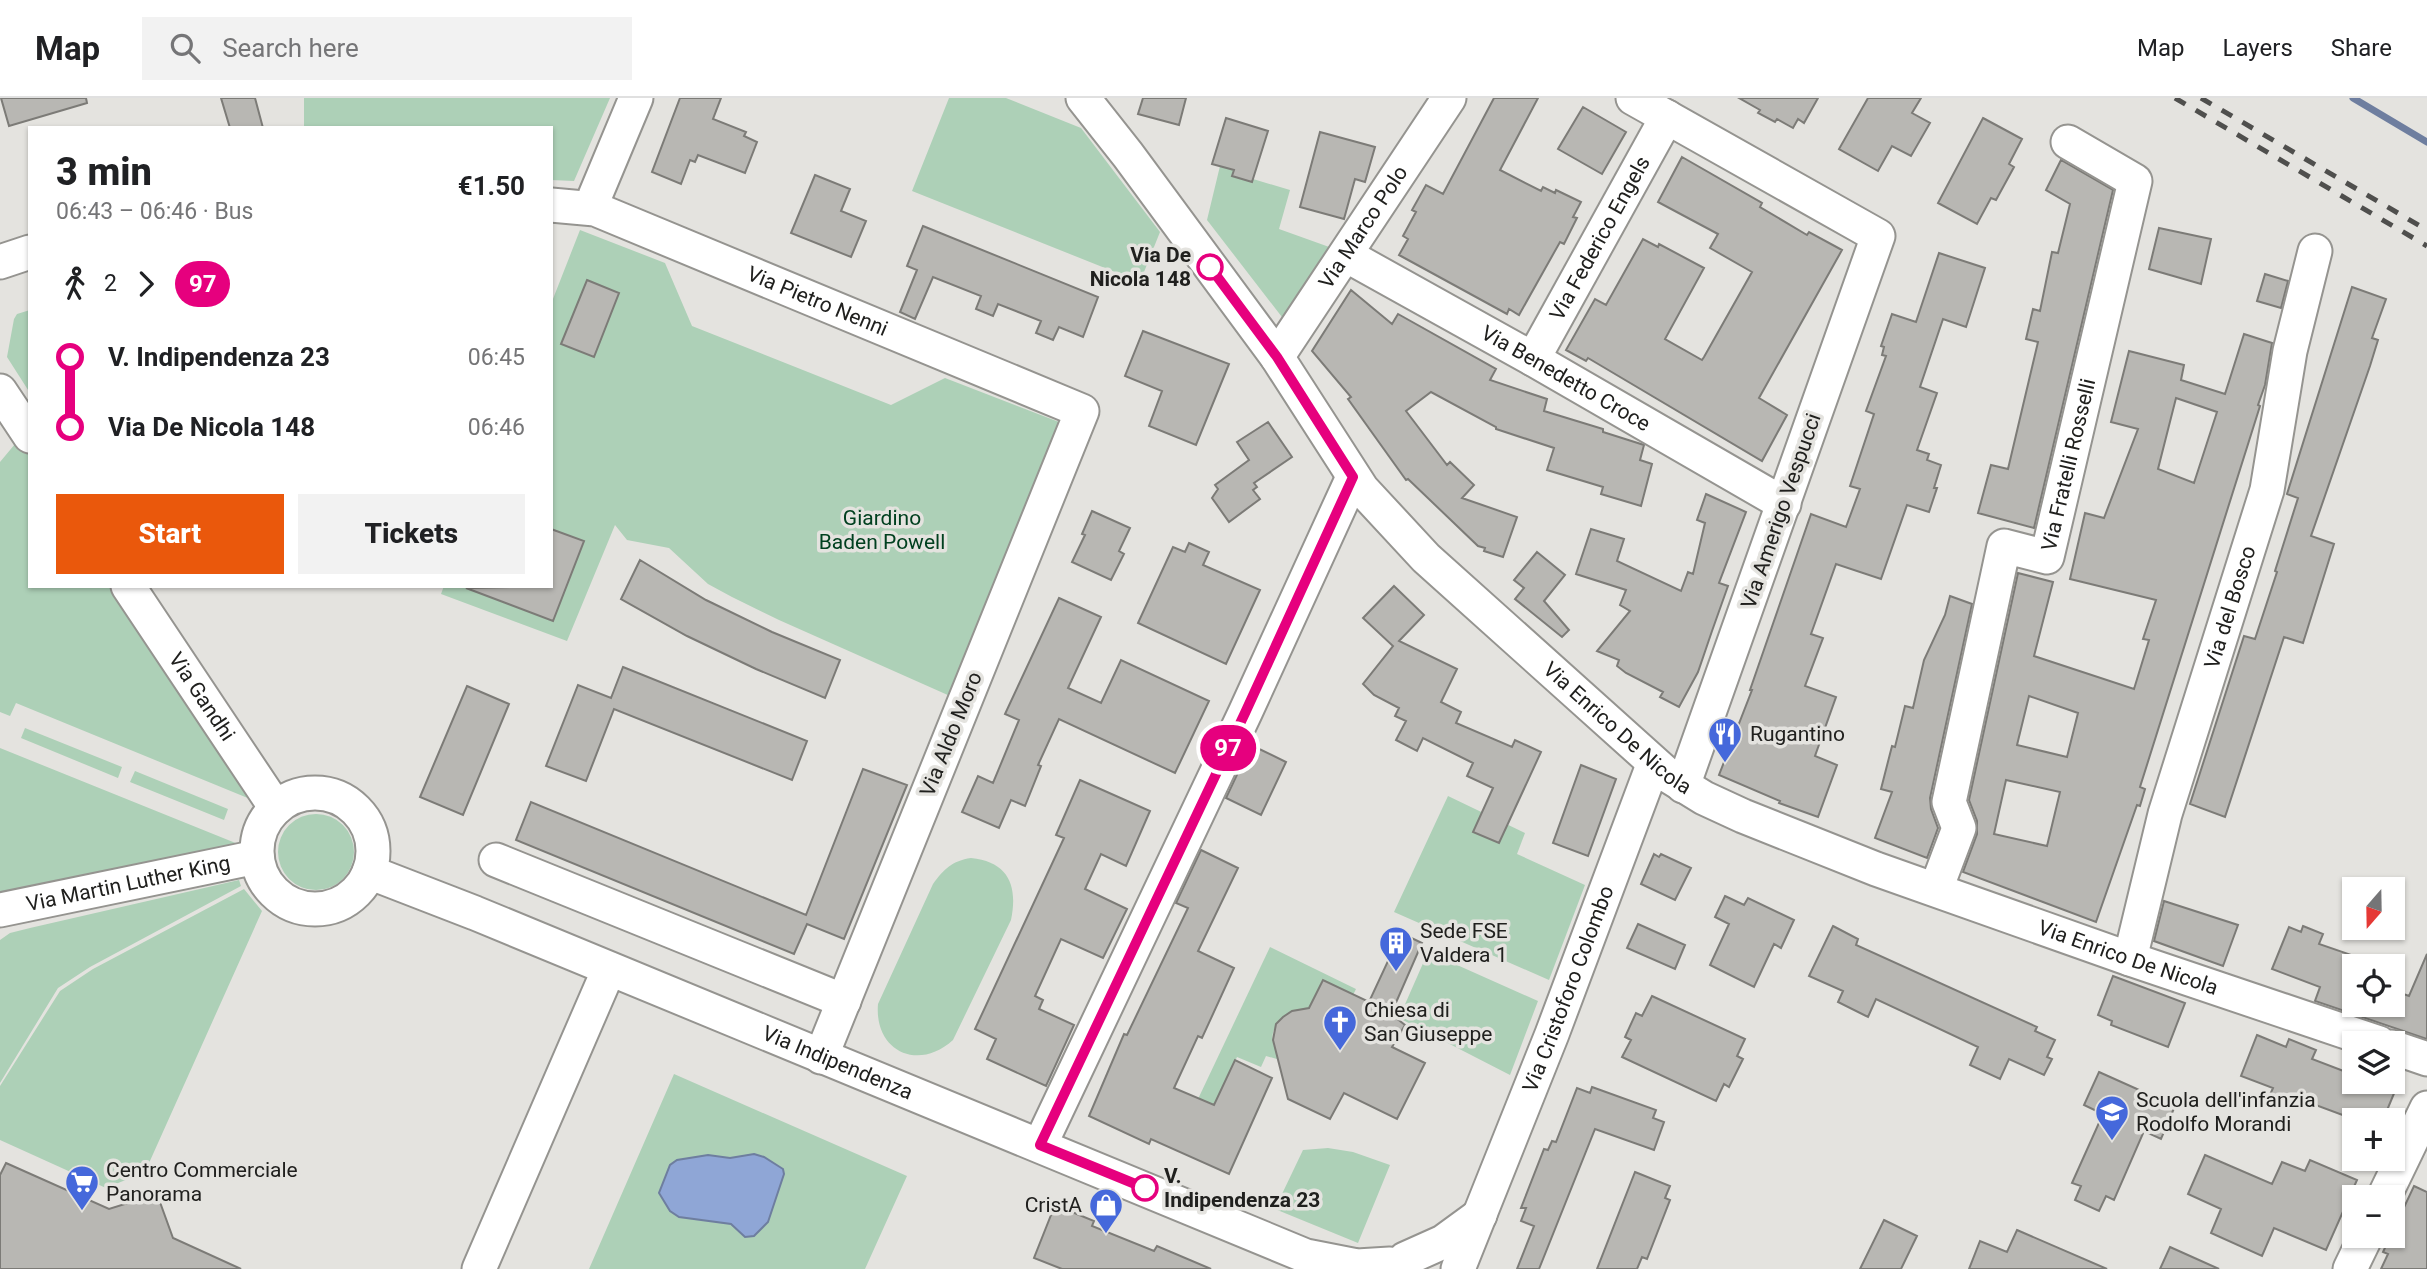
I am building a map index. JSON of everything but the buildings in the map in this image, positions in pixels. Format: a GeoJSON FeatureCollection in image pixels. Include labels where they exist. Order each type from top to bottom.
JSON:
{"type":"FeatureCollection","features":[{"type":"Feature","properties":{"kind":"street"},"geometry":{"type":"LineString","coordinates":[[595,209],[595,196],[636,98]]}},
{"type":"Feature","properties":{"kind":"street","name":"Via Enrico De Nicola"},"geometry":{"type":"LineString","coordinates":[[1083,98],[1277,357],[1353,477],[1394,526],[1653,765],[1683,786],[1743,816],[1876,869],[2343,1031]]}},
{"type":"Feature","properties":{"kind":"street","name":"Via Marco Polo"},"geometry":{"type":"LineString","coordinates":[[1277,357],[1449,98]]}},
{"type":"Feature","properties":{"kind":"street"},"geometry":{"type":"LineString","coordinates":[[1633,98],[1667,117]]}},
{"type":"Feature","properties":{"kind":"street","name":"Via Amerigo Vespucci"},"geometry":{"type":"LineString","coordinates":[[1667,117],[1878,236],[1683,786]]}},
{"type":"Feature","properties":{"kind":"street","name":"Via Federico Engels"},"geometry":{"type":"LineString","coordinates":[[1533,359],[1667,117]]}},
{"type":"Feature","properties":{"kind":"street","name":"Via Fratelli Rosselli"},"geometry":{"type":"LineString","coordinates":[[1936,889],[1959,828],[1949,802],[2004,547],[2047,557],[2135,181],[2068,142]]}},
{"type":"Feature","properties":{"kind":"street","name":"Via Pietro Nenni"},"geometry":{"type":"LineString","coordinates":[[553,205],[595,209],[1082,411]]}},
{"type":"Feature","properties":{"kind":"street","name":"Via del Bosco"},"geometry":{"type":"LineString","coordinates":[[2130,959],[2165,814],[2267,490],[2290,351],[2315,251]]}},
{"type":"Feature","properties":{"kind":"street"},"geometry":{"type":"LineString","coordinates":[[0,262],[28,253]]}},
{"type":"Feature","properties":{"kind":"street","name":"Via Benedetto Croce"},"geometry":{"type":"LineString","coordinates":[[1346,255],[1784,503]]}},
{"type":"Feature","properties":{"kind":"street"},"geometry":{"type":"LineString","coordinates":[[0,391],[28,433]]}},
{"type":"Feature","properties":{"kind":"street","name":"Via Aldo Moro"},"geometry":{"type":"LineString","coordinates":[[821,1057],[1082,411]]}},
{"type":"Feature","properties":{"kind":"street"},"geometry":{"type":"LineString","coordinates":[[1040,1145],[1245,713],[1353,477]]}},
{"type":"Feature","properties":{"kind":"street","name":"Via Gandhi"},"geometry":{"type":"LineString","coordinates":[[129,588],[276,808]]}},
{"type":"Feature","properties":{"kind":"street","name":"Via Cristoforo Colombo"},"geometry":{"type":"LineString","coordinates":[[1458,1269],[1482,1213],[1653,765]]}},
{"type":"Feature","properties":{"kind":"street"},"geometry":{"type":"LineString","coordinates":[[310,794],[327,795],[344,801],[358,813],[370,835],[373,853],[369,872],[361,887],[348,899],[331,907],[312,909],[291,905],[274,893],[262,876],[257,857],[259,834],[276,808],[289,799],[310,794]]}},
{"type":"Feature","properties":{"kind":"street","name":"Via Martin Luther King"},"geometry":{"type":"LineString","coordinates":[[0,910],[257,857]]}},
{"type":"Feature","properties":{"kind":"street"},"geometry":{"type":"LineString","coordinates":[[496,860],[844,1001]]}},
{"type":"Feature","properties":{"kind":"street","name":"Via Indipendenza"},"geometry":{"type":"LineString","coordinates":[[369,872],[1040,1145],[1314,1261],[1357,1266],[1403,1265]]}},
{"type":"Feature","properties":{"kind":"street"},"geometry":{"type":"LineString","coordinates":[[480,1269],[610,969]]}},
{"type":"Feature","properties":{"kind":"street"},"geometry":{"type":"LineString","coordinates":[[2405,1052],[2427,1059]]}},
{"type":"Feature","properties":{"kind":"street"},"geometry":{"type":"LineString","coordinates":[[2390,1185],[2427,1108]]}},
{"type":"Feature","properties":{"kind":"street"},"geometry":{"type":"LineString","coordinates":[[1403,1265],[1443,1242],[1482,1213]]}},
{"type":"Feature","properties":{"kind":"street"},"geometry":{"type":"LineString","coordinates":[[2350,1269],[2360,1248]]}},
{"type":"Feature","properties":{"kind":"green space"},"geometry":{"type":"Polygon","coordinates":[[[304,98],[610,98],[574,181],[553,180],[553,126],[304,126],[304,98]]]}},
{"type":"Feature","properties":{"kind":"green space"},"geometry":{"type":"Polygon","coordinates":[[[949,98],[1006,98],[1081,128],[1160,232],[1140,282],[912,191],[949,98]]]}},
{"type":"Feature","properties":{"kind":"green space"},"geometry":{"type":"Polygon","coordinates":[[[1220,166],[1234,170],[1232,176],[1290,190],[1279,229],[1332,248],[1285,321],[1207,220],[1220,166]]]}},
{"type":"Feature","properties":{"kind":"green space","name":"Giardino Baden Powell"},"geometry":{"type":"Polygon","coordinates":[[[580,230],[665,263],[692,326],[891,405],[945,378],[1059,422],[950,696],[732,597],[708,584],[669,548],[627,540],[615,525],[567,641],[441,594],[443,588],[553,588],[553,299],[580,230]]]}},
{"type":"Feature","properties":{"kind":"green space"},"geometry":{"type":"Polygon","coordinates":[[[28,311],[28,390],[7,357],[17,314],[28,311]]]}},
{"type":"Feature","properties":{"kind":"green space"},"geometry":{"type":"Polygon","coordinates":[[[20,438],[28,450],[28,588],[117,588],[255,801],[16,703],[10,716],[0,712],[0,462],[20,438]]]}},
{"type":"Feature","properties":{"kind":"green space"},"geometry":{"type":"Polygon","coordinates":[[[25,728],[122,767],[118,778],[21,738],[25,728]]]}},
{"type":"Feature","properties":{"kind":"green space"},"geometry":{"type":"Polygon","coordinates":[[[0,748],[238,844],[0,895],[0,748]]]}},
{"type":"Feature","properties":{"kind":"green space"},"geometry":{"type":"Polygon","coordinates":[[[135,771],[228,809],[224,820],[130,782],[135,771]]]}},
{"type":"Feature","properties":{"kind":"green space"},"geometry":{"type":"Polygon","coordinates":[[[1448,796],[1525,833],[1517,854],[1585,885],[1549,980],[1394,912],[1448,796]]]}},
{"type":"Feature","properties":{"kind":"green space"},"geometry":{"type":"Polygon","coordinates":[[[316,814],[331,817],[343,825],[351,837],[354,852],[351,867],[343,879],[331,887],[316,890],[301,887],[289,879],[281,867],[278,852],[281,837],[289,825],[301,817],[316,814]]]}},
{"type":"Feature","properties":{"kind":"green space"},"geometry":{"type":"Polygon","coordinates":[[[971,858],[994,865],[1008,878],[1013,897],[1011,920],[953,1040],[940,1050],[926,1054],[901,1052],[883,1034],[878,1004],[933,884],[949,866],[971,858]]]}},
{"type":"Feature","properties":{"kind":"green space"},"geometry":{"type":"Polygon","coordinates":[[[239,880],[241,886],[90,967],[58,988],[0,1083],[0,940],[10,933],[239,880]]]}},
{"type":"Feature","properties":{"kind":"green space"},"geometry":{"type":"Polygon","coordinates":[[[244,889],[262,911],[145,1172],[106,1188],[0,1140],[0,1086],[60,991],[93,969],[244,889]]]}},
{"type":"Feature","properties":{"kind":"green space"},"geometry":{"type":"Polygon","coordinates":[[[1270,947],[1356,989],[1353,995],[1322,981],[1309,1008],[1289,1015],[1276,1026],[1273,1042],[1284,1061],[1266,1056],[1261,1067],[1237,1057],[1214,1105],[1198,1099],[1270,947]]]}},
{"type":"Feature","properties":{"kind":"green space"},"geometry":{"type":"Polygon","coordinates":[[[1428,952],[1538,1001],[1510,1075],[1399,1018],[1428,952]]]}},
{"type":"Feature","properties":{"kind":"green space"},"geometry":{"type":"Polygon","coordinates":[[[674,1074],[907,1176],[865,1269],[589,1269],[674,1074]]]}},
{"type":"Feature","properties":{"kind":"green space"},"geometry":{"type":"Polygon","coordinates":[[[1328,1148],[1353,1152],[1390,1165],[1358,1243],[1270,1207],[1282,1194],[1303,1150],[1328,1148]]]}},
{"type":"Feature","properties":{"kind":"water"},"geometry":{"type":"Polygon","coordinates":[[[754,1154],[783,1169],[784,1174],[768,1222],[754,1236],[745,1237],[731,1224],[679,1217],[670,1211],[659,1193],[670,1165],[677,1160],[708,1155],[730,1158],[754,1154]]]}},
{"type":"Feature","properties":{"kind":"waterway"},"geometry":{"type":"LineString","coordinates":[[2353,98],[2427,142]]}},
{"type":"Feature","properties":{"kind":"railway"},"geometry":{"type":"LineString","coordinates":[[2175,98],[2427,246]]}},
{"type":"Feature","properties":{"kind":"railway"},"geometry":{"type":"LineString","coordinates":[[2201,98],[2427,230]]}},
{"type":"Feature","properties":{"kind":"bus line","name":"97"},"geometry":{"type":"LineString","coordinates":[[1145,1188],[1040,1145],[1245,713],[1353,477],[1277,357],[1210,267]]}},
{"type":"Feature","properties":{"kind":"place","name":"Via De Nicola 148"},"geometry":{"type":"Point","coordinates":[1210,267]}},
{"type":"Feature","properties":{"kind":"place","name":"Rugantino"},"geometry":{"type":"Point","coordinates":[1725,764]}},
{"type":"Feature","properties":{"kind":"place","name":"Sede FSE Valdera 1"},"geometry":{"type":"Point","coordinates":[1396,973]}},
{"type":"Feature","properties":{"kind":"place","name":"Chiesa di San Giuseppe"},"geometry":{"type":"Point","coordinates":[1340,1052]}},
{"type":"Feature","properties":{"kind":"place","name":"Scuola dell'infanzia Rodolfo Morandi"},"geometry":{"type":"Point","coordinates":[2112,1142]}},
{"type":"Feature","properties":{"kind":"place","name":"V. Indipendenza 23"},"geometry":{"type":"Point","coordinates":[1145,1188]}},
{"type":"Feature","properties":{"kind":"place","name":"Centro Commerciale Panorama"},"geometry":{"type":"Point","coordinates":[82,1212]}},
{"type":"Feature","properties":{"kind":"place","name":"CristA"},"geometry":{"type":"Point","coordinates":[1106,1235]}}]}
